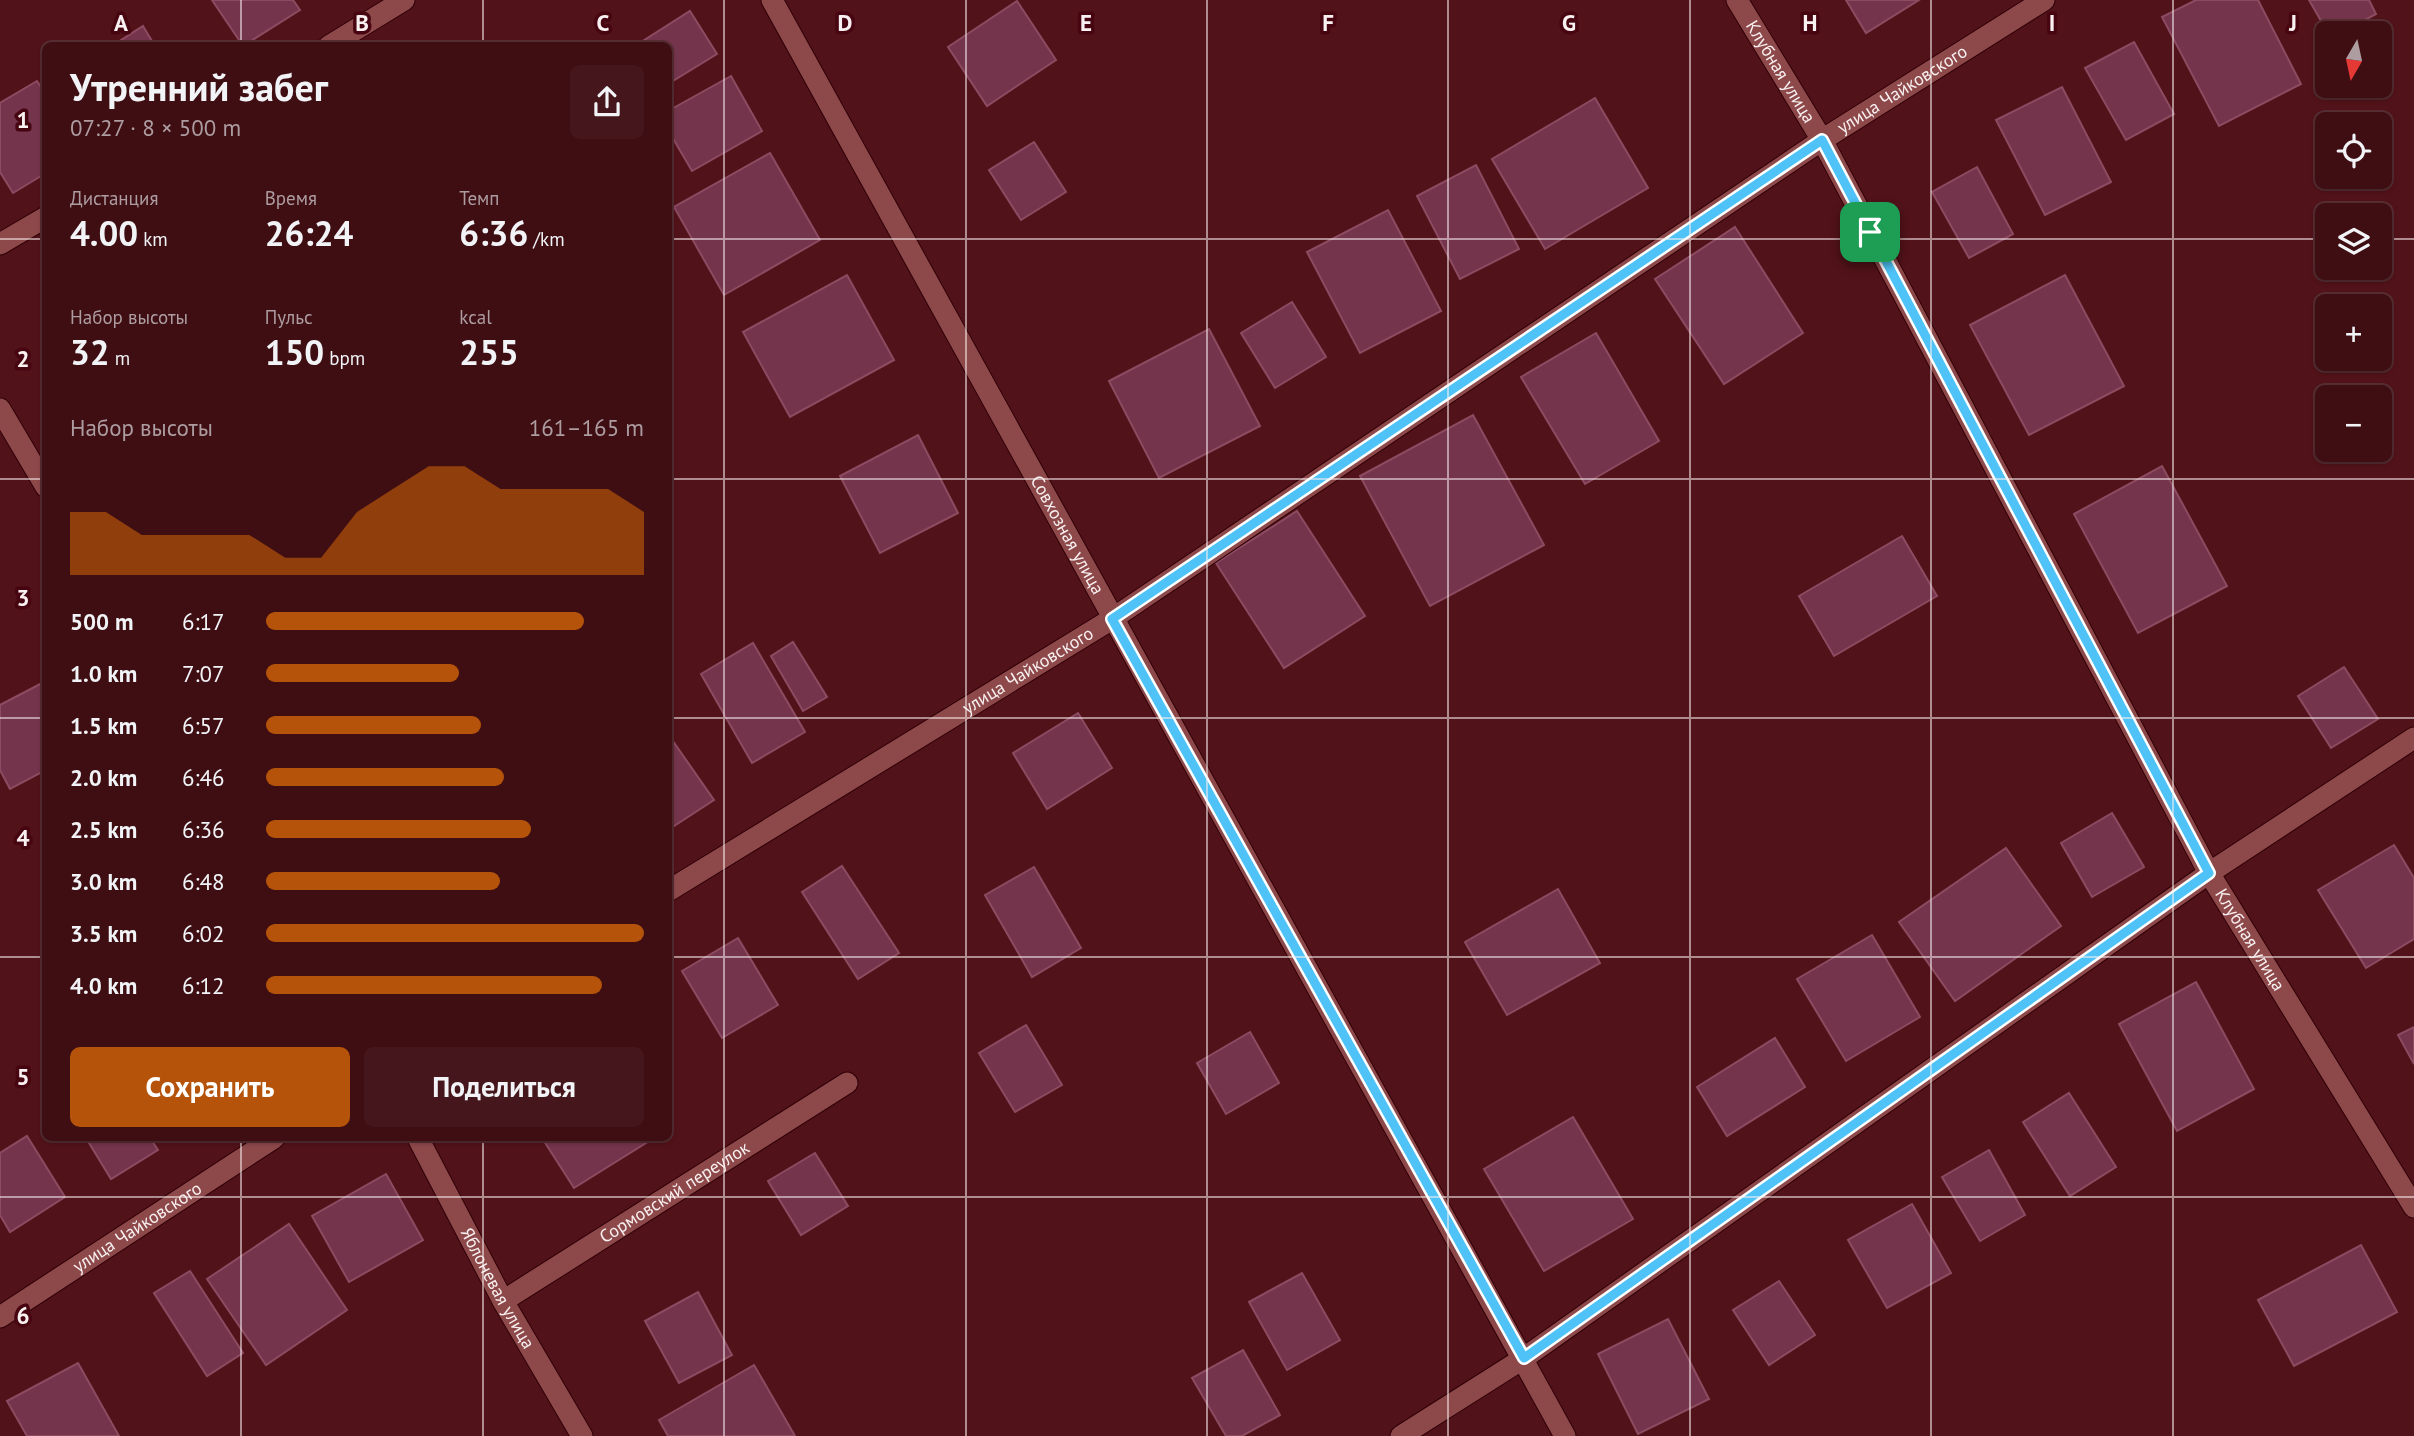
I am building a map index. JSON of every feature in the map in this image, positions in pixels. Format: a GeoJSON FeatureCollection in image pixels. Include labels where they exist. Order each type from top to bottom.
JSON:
{"type":"FeatureCollection","features":[{"type":"Feature","properties":{"kind":"street"},"geometry":{"type":"LineString","coordinates":[[336,42],[404,0]]}},
{"type":"Feature","properties":{"kind":"street","name":"Совхозная улица"},"geometry":{"type":"LineString","coordinates":[[772,0],[1566,1436]]}},
{"type":"Feature","properties":{"kind":"street","name":"Клубная улица"},"geometry":{"type":"LineString","coordinates":[[1737,0],[1822,140],[2209,873],[2414,1207]]}},
{"type":"Feature","properties":{"kind":"street","name":"улица Чайковского"},"geometry":{"type":"LineString","coordinates":[[672,889],[1112,619],[1822,140],[2044,0]]}},
{"type":"Feature","properties":{"kind":"street"},"geometry":{"type":"LineString","coordinates":[[0,244],[42,219]]}},
{"type":"Feature","properties":{"kind":"street"},"geometry":{"type":"LineString","coordinates":[[0,409],[42,481]]}},
{"type":"Feature","properties":{"kind":"street"},"geometry":{"type":"LineString","coordinates":[[1401,1436],[1524,1358],[2209,873],[2414,738]]}},
{"type":"Feature","properties":{"kind":"street","name":"Сормовский переулок"},"geometry":{"type":"LineString","coordinates":[[503,1301],[847,1083]]}},
{"type":"Feature","properties":{"kind":"street","name":"улица Чайковского"},"geometry":{"type":"LineString","coordinates":[[0,1317],[269,1141]]}},
{"type":"Feature","properties":{"kind":"street","name":"Яблоневая улица"},"geometry":{"type":"LineString","coordinates":[[420,1141],[503,1301],[582,1436]]}},
{"type":"Feature","properties":{"kind":"building"},"geometry":{"type":"Polygon","coordinates":[[[212,0],[293,0],[300,10],[249,42],[240,42],[212,0]]]}},
{"type":"Feature","properties":{"kind":"building"},"geometry":{"type":"Polygon","coordinates":[[[1846,0],[1919,0],[1866,33],[1846,0]]]}},
{"type":"Feature","properties":{"kind":"building"},"geometry":{"type":"Polygon","coordinates":[[[2196,0],[2258,0],[2301,84],[2219,126],[2162,17],[2196,0]]]}},
{"type":"Feature","properties":{"kind":"building"},"geometry":{"type":"Polygon","coordinates":[[[2309,0],[2369,0],[2376,14],[2363,21],[2321,21],[2309,0]]]}},
{"type":"Feature","properties":{"kind":"building"},"geometry":{"type":"Polygon","coordinates":[[[1017,1],[1056,60],[987,106],[948,47],[1017,1]]]}},
{"type":"Feature","properties":{"kind":"building"},"geometry":{"type":"Polygon","coordinates":[[[690,11],[717,54],[672,82],[672,42],[641,42],[690,11]]]}},
{"type":"Feature","properties":{"kind":"building"},"geometry":{"type":"Polygon","coordinates":[[[143,26],[153,42],[118,42],[143,26]]]}},
{"type":"Feature","properties":{"kind":"building"},"geometry":{"type":"Polygon","coordinates":[[[2134,42],[2174,114],[2126,140],[2085,68],[2134,42]]]}},
{"type":"Feature","properties":{"kind":"building"},"geometry":{"type":"Polygon","coordinates":[[[731,76],[762,131],[692,171],[672,137],[672,109],[731,76]]]}},
{"type":"Feature","properties":{"kind":"building"},"geometry":{"type":"Polygon","coordinates":[[[37,81],[42,89],[42,175],[13,193],[0,172],[0,103],[37,81]]]}},
{"type":"Feature","properties":{"kind":"building"},"geometry":{"type":"Polygon","coordinates":[[[2062,87],[2111,182],[2045,215],[1996,120],[2062,87]]]}},
{"type":"Feature","properties":{"kind":"building"},"geometry":{"type":"Polygon","coordinates":[[[1595,98],[1648,188],[1545,249],[1492,159],[1595,98]]]}},
{"type":"Feature","properties":{"kind":"building"},"geometry":{"type":"Polygon","coordinates":[[[1034,142],[1066,192],[1021,220],[989,170],[1034,142]]]}},
{"type":"Feature","properties":{"kind":"building"},"geometry":{"type":"Polygon","coordinates":[[[770,153],[820,240],[724,295],[674,207],[770,153]]]}},
{"type":"Feature","properties":{"kind":"building"},"geometry":{"type":"Polygon","coordinates":[[[1476,165],[1519,249],[1460,279],[1417,196],[1476,165]]]}},
{"type":"Feature","properties":{"kind":"building"},"geometry":{"type":"Polygon","coordinates":[[[1977,167],[2013,234],[1969,258],[1932,192],[1977,167]]]}},
{"type":"Feature","properties":{"kind":"building"},"geometry":{"type":"Polygon","coordinates":[[[1388,210],[1441,311],[1360,353],[1307,252],[1388,210]]]}},
{"type":"Feature","properties":{"kind":"building"},"geometry":{"type":"Polygon","coordinates":[[[1735,227],[1803,333],[1724,384],[1655,279],[1735,227]]]}},
{"type":"Feature","properties":{"kind":"building"},"geometry":{"type":"Polygon","coordinates":[[[847,275],[894,360],[790,417],[743,332],[847,275]]]}},
{"type":"Feature","properties":{"kind":"building"},"geometry":{"type":"Polygon","coordinates":[[[2065,275],[2124,386],[2029,435],[1970,325],[2065,275]]]}},
{"type":"Feature","properties":{"kind":"building"},"geometry":{"type":"Polygon","coordinates":[[[1292,302],[1326,357],[1275,388],[1241,333],[1292,302]]]}},
{"type":"Feature","properties":{"kind":"building"},"geometry":{"type":"Polygon","coordinates":[[[1209,329],[1260,426],[1159,478],[1109,381],[1209,329]]]}},
{"type":"Feature","properties":{"kind":"building"},"geometry":{"type":"Polygon","coordinates":[[[1596,333],[1659,441],[1585,484],[1521,377],[1596,333]]]}},
{"type":"Feature","properties":{"kind":"building"},"geometry":{"type":"Polygon","coordinates":[[[1473,415],[1544,545],[1430,606],[1360,476],[1473,415]]]}},
{"type":"Feature","properties":{"kind":"building"},"geometry":{"type":"Polygon","coordinates":[[[918,435],[958,513],[880,553],[840,476],[918,435]]]}},
{"type":"Feature","properties":{"kind":"building"},"geometry":{"type":"Polygon","coordinates":[[[2162,466],[2227,586],[2138,633],[2074,514],[2162,466]]]}},
{"type":"Feature","properties":{"kind":"building"},"geometry":{"type":"Polygon","coordinates":[[[1297,511],[1365,616],[1284,668],[1216,563],[1297,511]]]}},
{"type":"Feature","properties":{"kind":"building"},"geometry":{"type":"Polygon","coordinates":[[[1902,536],[1937,596],[1834,656],[1799,596],[1902,536]]]}},
{"type":"Feature","properties":{"kind":"building"},"geometry":{"type":"Polygon","coordinates":[[[793,642],[827,697],[803,711],[771,656],[793,642]]]}},
{"type":"Feature","properties":{"kind":"building"},"geometry":{"type":"Polygon","coordinates":[[[753,643],[805,732],[752,763],[701,674],[753,643]]]}},
{"type":"Feature","properties":{"kind":"building"},"geometry":{"type":"Polygon","coordinates":[[[2344,667],[2378,719],[2331,748],[2298,696],[2344,667]]]}},
{"type":"Feature","properties":{"kind":"building"},"geometry":{"type":"Polygon","coordinates":[[[42,683],[42,772],[10,789],[0,770],[0,705],[42,683]]]}},
{"type":"Feature","properties":{"kind":"building"},"geometry":{"type":"Polygon","coordinates":[[[1078,713],[1112,768],[1047,809],[1013,753],[1078,713]]]}},
{"type":"Feature","properties":{"kind":"building"},"geometry":{"type":"Polygon","coordinates":[[[672,740],[714,800],[672,827],[672,740]]]}},
{"type":"Feature","properties":{"kind":"building"},"geometry":{"type":"Polygon","coordinates":[[[2112,813],[2144,867],[2092,897],[2061,843],[2112,813]]]}},
{"type":"Feature","properties":{"kind":"building"},"geometry":{"type":"Polygon","coordinates":[[[2394,845],[2414,878],[2414,939],[2366,968],[2318,890],[2394,845]]]}},
{"type":"Feature","properties":{"kind":"building"},"geometry":{"type":"Polygon","coordinates":[[[2006,848],[2061,926],[1955,1001],[1899,922],[2006,848]]]}},
{"type":"Feature","properties":{"kind":"building"},"geometry":{"type":"Polygon","coordinates":[[[842,866],[899,953],[858,979],[802,892],[842,866]]]}},
{"type":"Feature","properties":{"kind":"building"},"geometry":{"type":"Polygon","coordinates":[[[1034,867],[1081,948],[1032,977],[985,895],[1034,867]]]}},
{"type":"Feature","properties":{"kind":"building"},"geometry":{"type":"Polygon","coordinates":[[[1558,889],[1600,963],[1507,1015],[1465,942],[1558,889]]]}},
{"type":"Feature","properties":{"kind":"building"},"geometry":{"type":"Polygon","coordinates":[[[1872,935],[1920,1017],[1846,1061],[1797,979],[1872,935]]]}},
{"type":"Feature","properties":{"kind":"building"},"geometry":{"type":"Polygon","coordinates":[[[738,938],[778,1005],[722,1038],[682,971],[738,938]]]}},
{"type":"Feature","properties":{"kind":"building"},"geometry":{"type":"Polygon","coordinates":[[[2196,982],[2254,1089],[2177,1131],[2119,1024],[2196,982]]]}},
{"type":"Feature","properties":{"kind":"building"},"geometry":{"type":"Polygon","coordinates":[[[1026,1025],[1062,1085],[1015,1112],[979,1053],[1026,1025]]]}},
{"type":"Feature","properties":{"kind":"building"},"geometry":{"type":"Polygon","coordinates":[[[2414,1027],[2414,1064],[2398,1035],[2414,1027]]]}},
{"type":"Feature","properties":{"kind":"building"},"geometry":{"type":"Polygon","coordinates":[[[1250,1032],[1279,1083],[1226,1114],[1197,1063],[1250,1032]]]}},
{"type":"Feature","properties":{"kind":"building"},"geometry":{"type":"Polygon","coordinates":[[[1775,1038],[1805,1087],[1727,1136],[1697,1087],[1775,1038]]]}},
{"type":"Feature","properties":{"kind":"building"},"geometry":{"type":"Polygon","coordinates":[[[2069,1093],[2116,1167],[2070,1196],[2023,1122],[2069,1093]]]}},
{"type":"Feature","properties":{"kind":"building"},"geometry":{"type":"Polygon","coordinates":[[[1573,1117],[1633,1219],[1544,1271],[1484,1169],[1573,1117]]]}},
{"type":"Feature","properties":{"kind":"building"},"geometry":{"type":"Polygon","coordinates":[[[27,1136],[65,1197],[10,1232],[0,1215],[0,1153],[27,1136]]]}},
{"type":"Feature","properties":{"kind":"building"},"geometry":{"type":"Polygon","coordinates":[[[88,1141],[152,1141],[158,1150],[111,1179],[88,1141]]]}},
{"type":"Feature","properties":{"kind":"building"},"geometry":{"type":"Polygon","coordinates":[[[544,1141],[649,1141],[574,1188],[544,1141]]]}},
{"type":"Feature","properties":{"kind":"building"},"geometry":{"type":"Polygon","coordinates":[[[1989,1150],[2025,1215],[1980,1241],[1942,1177],[1989,1150]]]}},
{"type":"Feature","properties":{"kind":"building"},"geometry":{"type":"Polygon","coordinates":[[[815,1153],[848,1206],[801,1235],[768,1181],[815,1153]]]}},
{"type":"Feature","properties":{"kind":"building"},"geometry":{"type":"Polygon","coordinates":[[[386,1174],[423,1240],[349,1282],[312,1216],[386,1174]]]}},
{"type":"Feature","properties":{"kind":"building"},"geometry":{"type":"Polygon","coordinates":[[[1912,1204],[1951,1273],[1887,1308],[1848,1240],[1912,1204]]]}},
{"type":"Feature","properties":{"kind":"building"},"geometry":{"type":"Polygon","coordinates":[[[289,1224],[347,1310],[266,1365],[207,1279],[289,1224]]]}},
{"type":"Feature","properties":{"kind":"building"},"geometry":{"type":"Polygon","coordinates":[[[2361,1245],[2397,1312],[2294,1366],[2258,1300],[2361,1245]]]}},
{"type":"Feature","properties":{"kind":"building"},"geometry":{"type":"Polygon","coordinates":[[[190,1271],[243,1353],[207,1376],[154,1293],[190,1271]]]}},
{"type":"Feature","properties":{"kind":"building"},"geometry":{"type":"Polygon","coordinates":[[[1302,1273],[1340,1340],[1287,1370],[1249,1302],[1302,1273]]]}},
{"type":"Feature","properties":{"kind":"building"},"geometry":{"type":"Polygon","coordinates":[[[1779,1281],[1815,1335],[1769,1365],[1733,1310],[1779,1281]]]}},
{"type":"Feature","properties":{"kind":"building"},"geometry":{"type":"Polygon","coordinates":[[[698,1292],[732,1355],[679,1383],[645,1321],[698,1292]]]}},
{"type":"Feature","properties":{"kind":"building"},"geometry":{"type":"Polygon","coordinates":[[[1668,1319],[1709,1399],[1638,1434],[1598,1354],[1668,1319]]]}},
{"type":"Feature","properties":{"kind":"building"},"geometry":{"type":"Polygon","coordinates":[[[1243,1350],[1280,1415],[1242,1436],[1226,1436],[1192,1378],[1243,1350]]]}},
{"type":"Feature","properties":{"kind":"building"},"geometry":{"type":"Polygon","coordinates":[[[78,1363],[119,1436],[27,1436],[7,1401],[78,1363]]]}},
{"type":"Feature","properties":{"kind":"building"},"geometry":{"type":"Polygon","coordinates":[[[754,1365],[795,1436],[668,1436],[659,1420],[754,1365]]]}},
{"type":"Feature","properties":{"kind":"route"},"geometry":{"type":"LineString","coordinates":[[1822,140],[1870,232],[2209,873],[1524,1358],[1112,619],[1822,140]]}}]}
